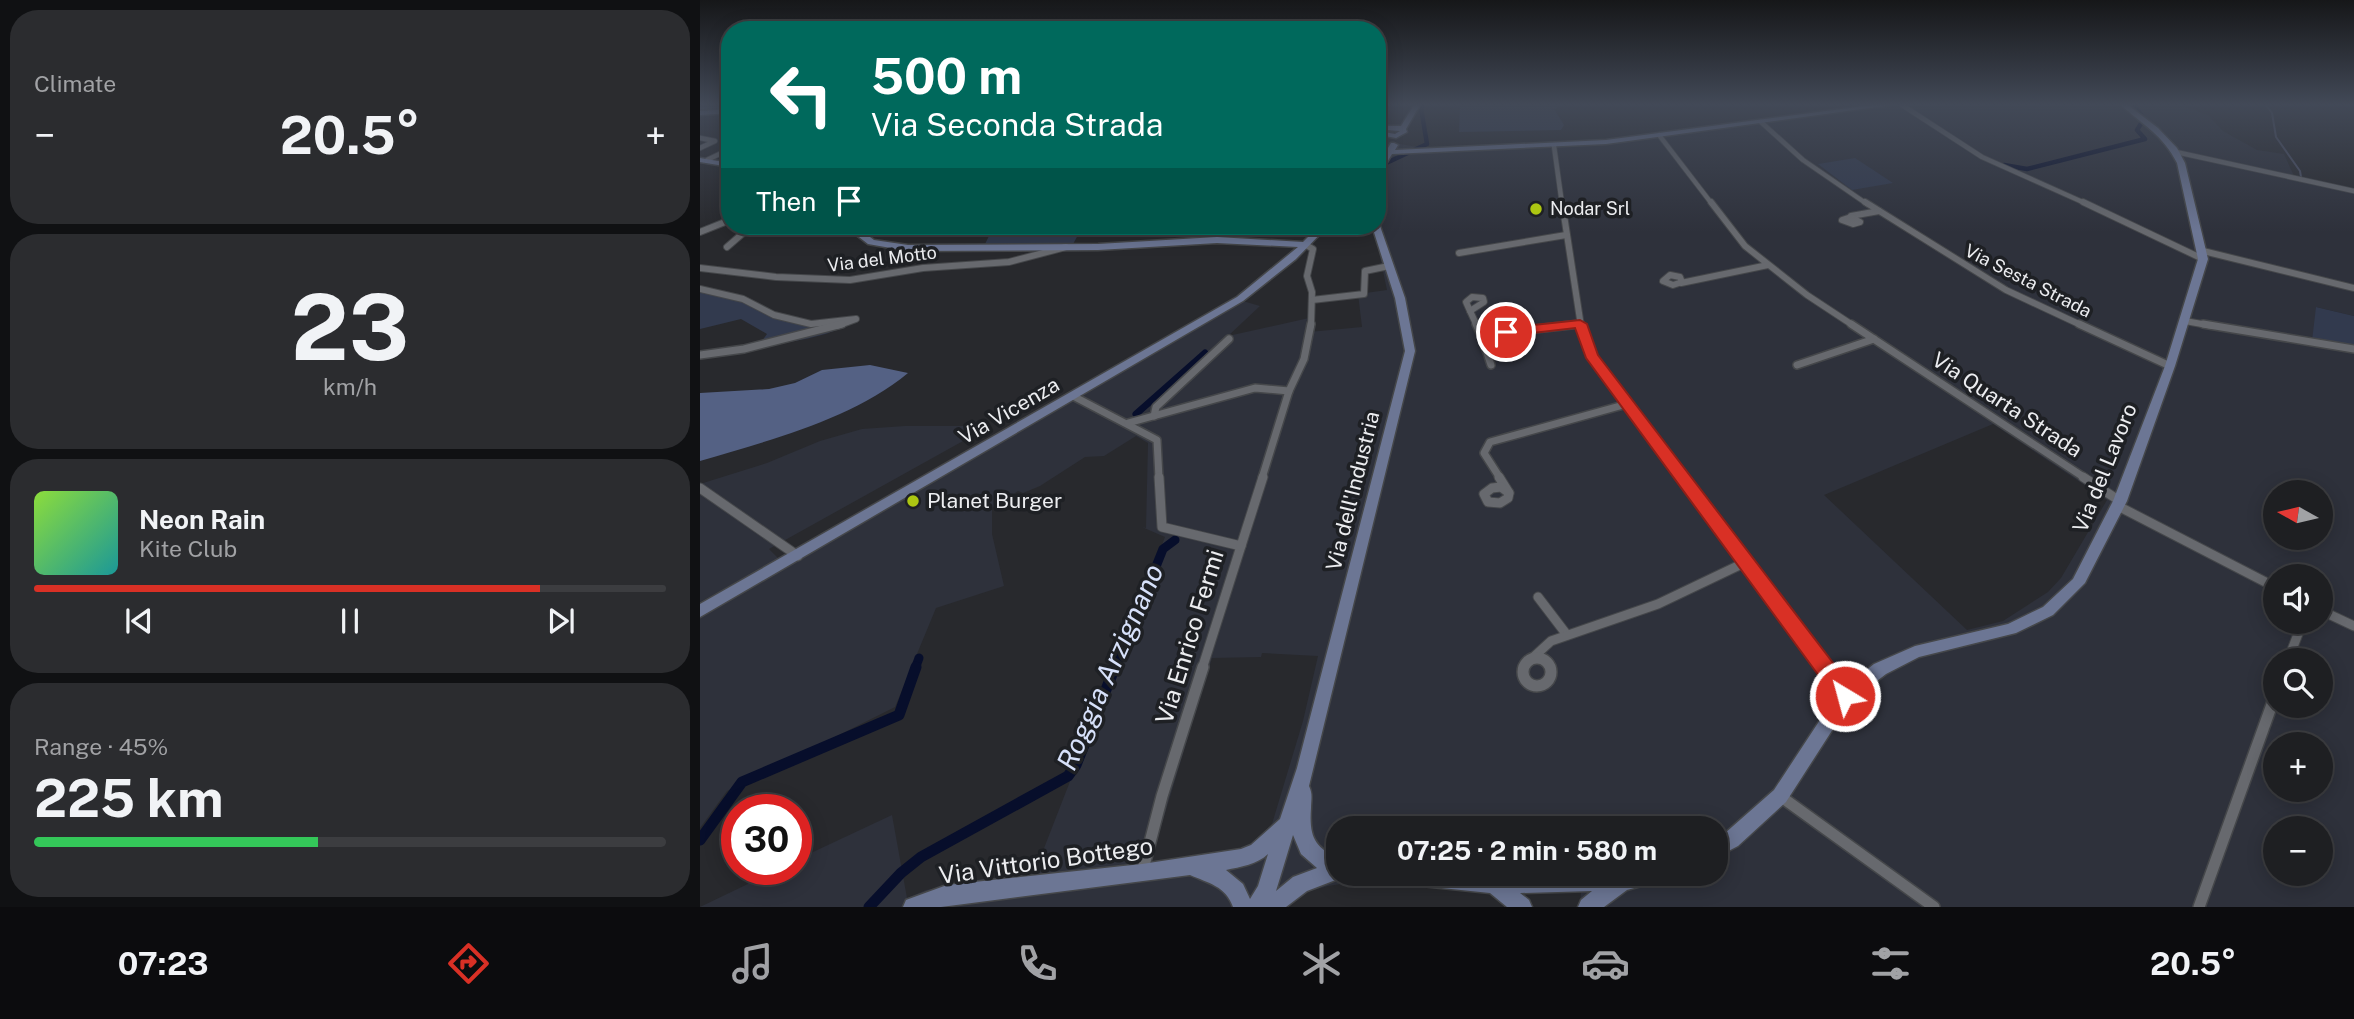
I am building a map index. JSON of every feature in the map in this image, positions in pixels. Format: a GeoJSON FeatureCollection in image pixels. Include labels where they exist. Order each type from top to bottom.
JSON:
{"type":"FeatureCollection","features":[{"type":"Feature","properties":{"kind":"street"},"geometry":{"type":"LineString","coordinates":[[1411,147],[1420,151],[1518,147]]}},
{"type":"Feature","properties":{"kind":"street"},"geometry":{"type":"LineString","coordinates":[[1554,147],[1580,324],[1591,355],[1845,696]]}},
{"type":"Feature","properties":{"kind":"street","name":"Via Quarta Strada"},"geometry":{"type":"LineString","coordinates":[[1669,147],[1745,246],[1768,265],[2119,504],[2263,581]]}},
{"type":"Feature","properties":{"kind":"street","name":"Via Sesta Strada"},"geometry":{"type":"LineString","coordinates":[[1790,147],[1879,211],[2006,290],[2170,366]]}},
{"type":"Feature","properties":{"kind":"street"},"geometry":{"type":"LineString","coordinates":[[1967,147],[1982,157],[2203,255],[2354,288]]}},
{"type":"Feature","properties":{"kind":"street"},"geometry":{"type":"LineString","coordinates":[[2172,147],[2181,163],[2203,255]]}},
{"type":"Feature","properties":{"kind":"street"},"geometry":{"type":"LineString","coordinates":[[2176,152],[2354,191]]}},
{"type":"Feature","properties":{"kind":"street"},"geometry":{"type":"LineString","coordinates":[[703,160],[721,153]]}},
{"type":"Feature","properties":{"kind":"street"},"geometry":{"type":"LineString","coordinates":[[703,160],[721,163]]}},
{"type":"Feature","properties":{"kind":"street"},"geometry":{"type":"LineString","coordinates":[[1847,217],[1843,218],[1843,221],[1855,224],[1860,218],[1879,211]]}},
{"type":"Feature","properties":{"kind":"street"},"geometry":{"type":"LineString","coordinates":[[700,232],[721,224]]}},
{"type":"Feature","properties":{"kind":"street"},"geometry":{"type":"LineString","coordinates":[[727,247],[741,235]]}},
{"type":"Feature","properties":{"kind":"street"},"geometry":{"type":"LineString","coordinates":[[862,235],[871,242],[894,247],[1066,247],[1217,240],[1276,245],[1297,250],[1313,249],[1307,277],[1312,300],[1309,341],[1298,380],[1289,391],[1241,546]]}},
{"type":"Feature","properties":{"kind":"street","name":"Via Vicenza"},"geometry":{"type":"LineString","coordinates":[[700,611],[1240,299],[1314,235]]}},
{"type":"Feature","properties":{"kind":"street","name":"Via dell'Industria"},"geometry":{"type":"LineString","coordinates":[[1257,907],[1266,890],[1306,768],[1410,351],[1400,298],[1379,235]]}},
{"type":"Feature","properties":{"kind":"street"},"geometry":{"type":"LineString","coordinates":[[1459,253],[1566,235]]}},
{"type":"Feature","properties":{"kind":"street"},"geometry":{"type":"LineString","coordinates":[[1276,245],[1297,250]]}},
{"type":"Feature","properties":{"kind":"street","name":"Via del Motto"},"geometry":{"type":"LineString","coordinates":[[700,268],[776,277],[850,280],[923,268],[986,265],[1066,247]]}},
{"type":"Feature","properties":{"kind":"street","name":"Via del Lavoro"},"geometry":{"type":"LineString","coordinates":[[1728,842],[1780,796],[1845,696],[1880,669],[1915,652],[2011,629],[2048,611],[2078,583],[2119,504],[2170,366],[2203,255]]}},
{"type":"Feature","properties":{"kind":"street"},"geometry":{"type":"LineString","coordinates":[[1680,280],[1699,281],[1768,265]]}},
{"type":"Feature","properties":{"kind":"street"},"geometry":{"type":"LineString","coordinates":[[1312,300],[1364,294],[1365,271],[1389,266]]}},
{"type":"Feature","properties":{"kind":"street"},"geometry":{"type":"LineString","coordinates":[[700,289],[743,299],[774,315],[811,324],[856,319],[827,329],[729,353],[700,355]]}},
{"type":"Feature","properties":{"kind":"street"},"geometry":{"type":"LineString","coordinates":[[1471,312],[1491,365]]}},
{"type":"Feature","properties":{"kind":"street"},"geometry":{"type":"LineString","coordinates":[[2185,321],[2354,349]]}},
{"type":"Feature","properties":{"kind":"street"},"geometry":{"type":"LineString","coordinates":[[1481,335],[1580,324]]}},
{"type":"Feature","properties":{"kind":"street"},"geometry":{"type":"LineString","coordinates":[[1154,416],[1156,407],[1229,339]]}},
{"type":"Feature","properties":{"kind":"street"},"geometry":{"type":"LineString","coordinates":[[1797,365],[1874,339]]}},
{"type":"Feature","properties":{"kind":"street"},"geometry":{"type":"LineString","coordinates":[[1128,423],[1255,388],[1289,391]]}},
{"type":"Feature","properties":{"kind":"street","name":"Via Enrico Fermi"},"geometry":{"type":"LineString","coordinates":[[1073,396],[1157,440],[1162,527],[1241,546],[1162,796],[1142,873]]}},
{"type":"Feature","properties":{"kind":"street"},"geometry":{"type":"LineString","coordinates":[[1509,493],[1484,453],[1490,442],[1628,404]]}},
{"type":"Feature","properties":{"kind":"street"},"geometry":{"type":"LineString","coordinates":[[1496,473],[1486,491],[1485,499],[1496,504],[1506,500],[1509,493]]}},
{"type":"Feature","properties":{"kind":"street"},"geometry":{"type":"LineString","coordinates":[[1486,491],[1496,487],[1509,493]]}},
{"type":"Feature","properties":{"kind":"street"},"geometry":{"type":"LineString","coordinates":[[700,488],[798,556]]}},
{"type":"Feature","properties":{"kind":"street"},"geometry":{"type":"LineString","coordinates":[[1551,641],[1547,654],[1552,676],[1546,683],[1532,684],[1522,674],[1527,663],[1551,641],[1658,604],[1746,562]]}},
{"type":"Feature","properties":{"kind":"street"},"geometry":{"type":"LineString","coordinates":[[1538,597],[1567,635]]}},
{"type":"Feature","properties":{"kind":"street"},"geometry":{"type":"LineString","coordinates":[[2333,616],[2354,626]]}},
{"type":"Feature","properties":{"kind":"street"},"geometry":{"type":"LineString","coordinates":[[1527,663],[1542,660],[1552,668]]}},
{"type":"Feature","properties":{"kind":"street"},"geometry":{"type":"LineString","coordinates":[[2199,907],[2267,718]]}},
{"type":"Feature","properties":{"kind":"street","name":"Via dell'Industria"},"geometry":{"type":"LineString","coordinates":[[1306,768],[1300,821],[1302,837],[1315,858],[1326,863]]}},
{"type":"Feature","properties":{"kind":"street"},"geometry":{"type":"LineString","coordinates":[[1780,796],[1934,907]]}},
{"type":"Feature","properties":{"kind":"street","name":"Via Vittorio Bottego"},"geometry":{"type":"LineString","coordinates":[[913,907],[947,895],[975,900],[1257,852],[1288,822]]}},
{"type":"Feature","properties":{"kind":"street","name":"Via Vittorio Bottego"},"geometry":{"type":"LineString","coordinates":[[1187,866],[1221,875],[1241,899],[1243,907]]}},
{"type":"Feature","properties":{"kind":"street","name":"Via dell'Industria"},"geometry":{"type":"LineString","coordinates":[[1270,907],[1300,884],[1326,874]]}},
{"type":"Feature","properties":{"kind":"street"},"geometry":{"type":"LineString","coordinates":[[1496,886],[1522,907]]}},
{"type":"Feature","properties":{"kind":"street"},"geometry":{"type":"LineString","coordinates":[[1588,907],[1615,886]]}},
{"type":"Feature","properties":{"kind":"shaded area"},"geometry":{"type":"Polygon","coordinates":[[[1386,147],[2252,147],[2284,154],[2294,176],[2354,191],[2354,316],[2316,307],[2354,347],[2354,907],[1580,907],[1581,886],[1728,886],[1728,816],[1326,816],[1328,886],[1300,894],[1282,907],[700,907],[746,885],[812,885],[812,852],[892,815],[907,898],[926,890],[982,879],[1034,874],[1165,537],[1142,527],[1146,528],[1148,443],[1136,436],[1104,456],[1085,457],[1040,486],[1023,493],[1018,491],[992,508],[992,534],[1004,586],[936,608],[895,707],[721,794],[721,799],[700,828],[700,617],[1047,407],[1236,299],[1260,306],[1228,336],[1309,318],[1309,332],[1362,327],[1358,294],[1387,290],[1375,235],[1386,235],[1386,147]],[[1993,424],[1824,495],[1967,630],[2003,621],[2048,592],[2061,578],[2107,500],[1993,424]],[[1262,653],[1261,657],[1212,658],[1150,863],[1236,850],[1255,842],[1272,824],[1303,721],[1318,656],[1262,653]]]}},
{"type":"Feature","properties":{"kind":"shaded area"},"geometry":{"type":"Polygon","coordinates":[[[1855,158],[1893,183],[1852,190],[1818,164],[1855,158]]]}},
{"type":"Feature","properties":{"kind":"shaded area"},"geometry":{"type":"Polygon","coordinates":[[[990,235],[1078,235],[1073,244],[984,246],[990,235]]]}},
{"type":"Feature","properties":{"kind":"shaded area"},"geometry":{"type":"Polygon","coordinates":[[[1310,235],[1348,235],[1307,238],[1310,235]]]}},
{"type":"Feature","properties":{"kind":"shaded area"},"geometry":{"type":"Polygon","coordinates":[[[700,291],[725,296],[807,325],[852,322],[818,336],[757,348],[767,334],[741,319],[700,329],[700,291]]]}},
{"type":"Feature","properties":{"kind":"shaded area"},"geometry":{"type":"Polygon","coordinates":[[[2316,307],[2354,316],[2354,347],[2312,341],[2316,307]]]}},
{"type":"Feature","properties":{"kind":"shaded area"},"geometry":{"type":"Polygon","coordinates":[[[870,365],[908,373],[861,404],[836,416],[700,461],[700,393],[769,389],[795,383],[822,370],[870,365]]]}},
{"type":"Feature","properties":{"kind":"shaded area"},"geometry":{"type":"Polygon","coordinates":[[[990,426],[769,549],[779,559],[700,602],[700,484],[767,463],[820,441],[862,429],[990,426]]]}},
{"type":"Feature","properties":{"kind":"waterway"},"geometry":{"type":"LineString","coordinates":[[1386,163],[1420,147]]}},
{"type":"Feature","properties":{"kind":"waterway","name":"Roggia Arzignano"},"geometry":{"type":"LineString","coordinates":[[2004,165],[2027,169],[2112,147]]}},
{"type":"Feature","properties":{"kind":"waterway"},"geometry":{"type":"LineString","coordinates":[[2283,147],[2300,171],[2301,177]]}},
{"type":"Feature","properties":{"kind":"waterway"},"geometry":{"type":"LineString","coordinates":[[1136,414],[1205,353]]}},
{"type":"Feature","properties":{"kind":"waterway","name":"Roggia Arzignano"},"geometry":{"type":"LineString","coordinates":[[1115,669],[1163,549],[1175,540]]}},
{"type":"Feature","properties":{"kind":"waterway"},"geometry":{"type":"LineString","coordinates":[[915,669],[919,658]]}},
{"type":"Feature","properties":{"kind":"waterway"},"geometry":{"type":"LineString","coordinates":[[700,840],[742,782],[899,715],[916,667]]}},
{"type":"Feature","properties":{"kind":"waterway","name":"Roggia Arzignano"},"geometry":{"type":"LineString","coordinates":[[869,907],[901,873],[921,857],[1068,776],[1076,765],[1115,667]]}},
{"type":"Feature","properties":{"kind":"place","name":"Nodar Srl"},"geometry":{"type":"Point","coordinates":[1536,209]}},
{"type":"Feature","properties":{"kind":"place","name":"Planet Burger"},"geometry":{"type":"Point","coordinates":[913,501]}},
{"type":"Feature","properties":{"kind":"route"},"geometry":{"type":"LineString","coordinates":[[1506,332],[1580,324],[1591,355],[1845,696]]}}]}
